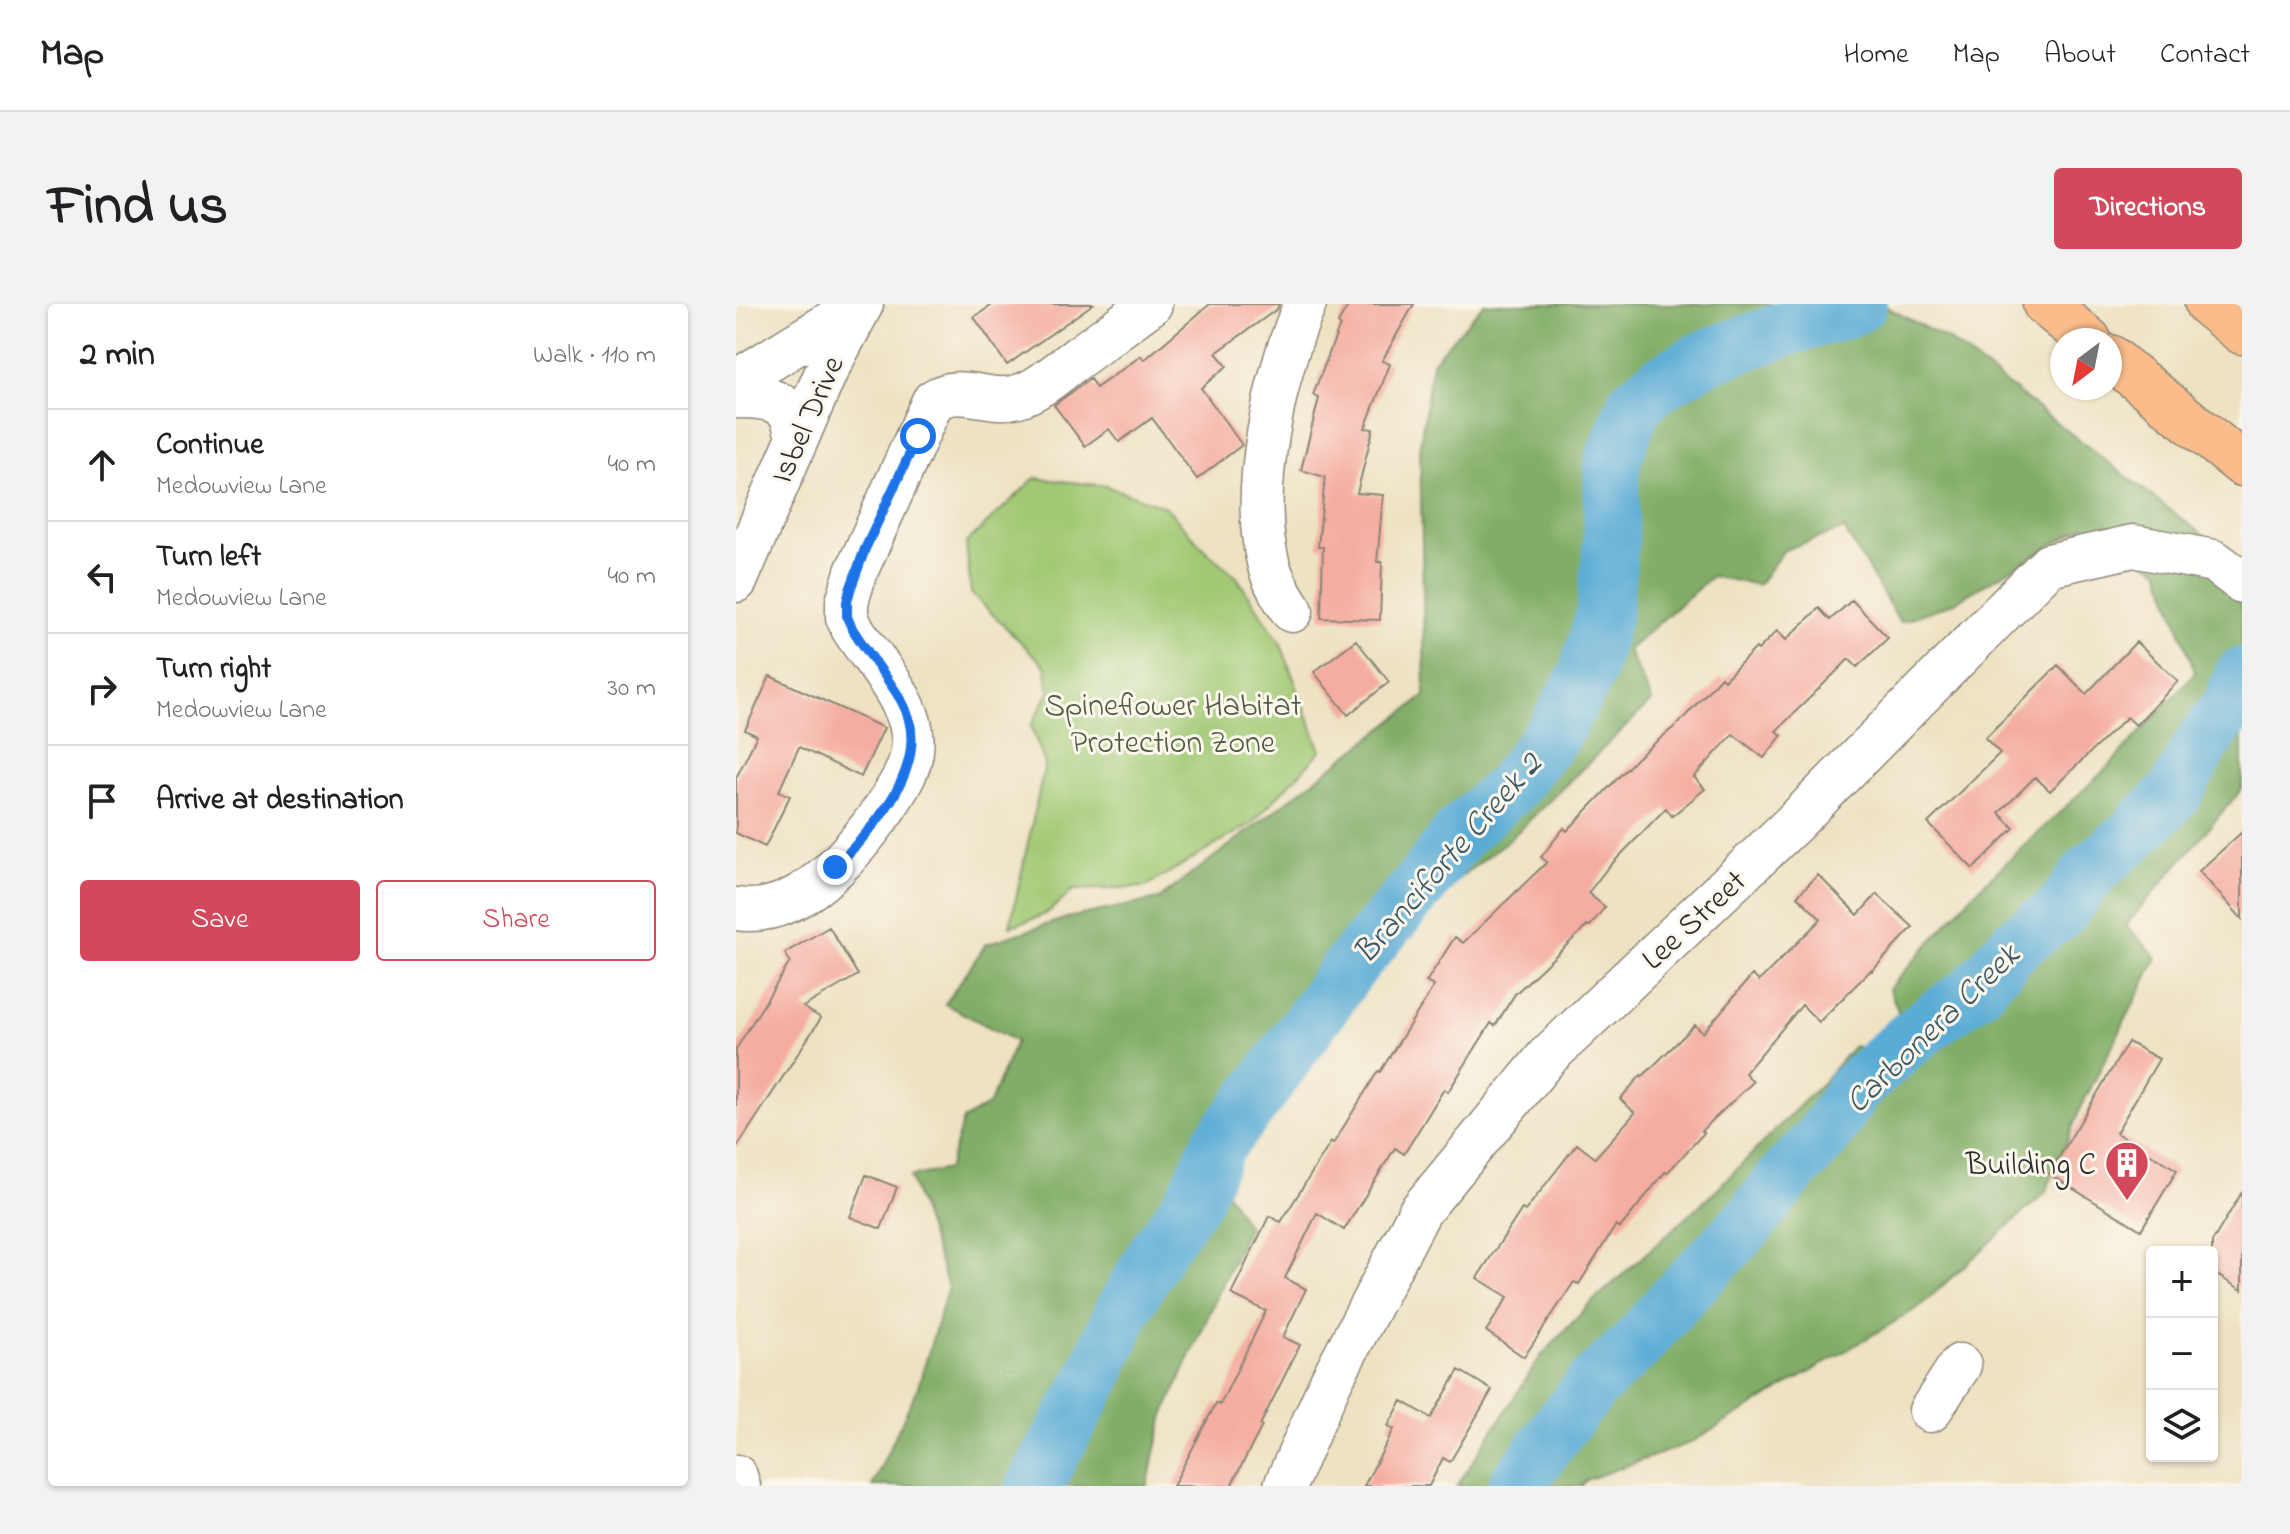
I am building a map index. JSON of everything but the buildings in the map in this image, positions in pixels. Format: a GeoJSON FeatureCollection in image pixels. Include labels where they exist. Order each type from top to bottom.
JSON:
{"type":"FeatureCollection","features":[{"type":"Feature","properties":{"kind":"highway"},"geometry":{"type":"LineString","coordinates":[[2045,304],[2074,328]]}},
{"type":"Feature","properties":{"kind":"highway"},"geometry":{"type":"LineString","coordinates":[[2207,304],[2242,332]]}},
{"type":"Feature","properties":{"kind":"highway"},"geometry":{"type":"LineString","coordinates":[[2122,367],[2242,464]]}},
{"type":"Feature","properties":{"kind":"street"},"geometry":{"type":"LineString","coordinates":[[736,381],[861,304]]}},
{"type":"Feature","properties":{"kind":"street","name":"Isbel Drive"},"geometry":{"type":"LineString","coordinates":[[736,581],[797,436],[861,304]]}},
{"type":"Feature","properties":{"kind":"street"},"geometry":{"type":"LineString","coordinates":[[736,909],[768,908],[792,899],[813,886],[864,836],[899,787],[909,764],[913,737],[908,716],[902,702],[852,628],[847,617],[847,602],[865,549],[933,401],[944,394],[958,391],[1008,398],[1020,395],[1060,371],[1151,304]]}},
{"type":"Feature","properties":{"kind":"street"},"geometry":{"type":"LineString","coordinates":[[1292,611],[1268,565],[1263,495],[1274,400],[1305,304]]}},
{"type":"Feature","properties":{"kind":"street"},"geometry":{"type":"LineString","coordinates":[[736,397],[752,397],[781,404],[790,413],[797,436]]}},
{"type":"Feature","properties":{"kind":"street","name":"Lee Street"},"geometry":{"type":"LineString","coordinates":[[1285,1486],[1331,1381],[1420,1211],[1547,1057],[1794,823],[2049,565],[2133,546],[2214,561],[2242,582]]}},
{"type":"Feature","properties":{"kind":"street"},"geometry":{"type":"LineString","coordinates":[[1930,1411],[1960,1365]]}},
{"type":"Feature","properties":{"kind":"street"},"geometry":{"type":"LineString","coordinates":[[736,1476],[739,1486]]}},
{"type":"Feature","properties":{"kind":"green space"},"geometry":{"type":"Polygon","coordinates":[[[1484,304],[1881,304],[1950,341],[2242,565],[2242,789],[2126,925],[2157,958],[2081,1107],[2046,1192],[1918,1308],[1690,1443],[1586,1480],[1582,1486],[1457,1486],[1541,1356],[1590,1304],[1710,1196],[1823,1082],[1854,1046],[1876,1053],[1908,1035],[1889,989],[1973,894],[2110,765],[2195,673],[2159,570],[2085,526],[1953,603],[1900,622],[1844,529],[1784,550],[1758,585],[1712,576],[1628,650],[1652,701],[1512,837],[1419,910],[1314,1029],[1215,1173],[1248,1227],[1164,1415],[1147,1486],[872,1486],[918,1387],[948,1287],[910,1177],[948,1169],[963,1120],[989,1104],[1016,1041],[945,1004],[986,944],[1067,918],[1159,899],[1425,696],[1420,445],[1432,362],[1484,304]]]}},
{"type":"Feature","properties":{"kind":"green space","name":"Spineflower Habitat Protection Zone"},"geometry":{"type":"Polygon","coordinates":[[[1035,478],[1106,486],[1166,507],[1205,550],[1236,576],[1280,642],[1321,751],[1251,824],[1145,887],[1073,890],[1045,914],[1010,926],[1045,764],[1031,726],[1049,692],[1046,667],[971,593],[966,543],[1035,478]]]}},
{"type":"Feature","properties":{"kind":"waterway","name":"Branciforte Creek 2"},"geometry":{"type":"LineString","coordinates":[[1034,1486],[1095,1376],[1122,1312],[1158,1249],[1194,1199],[1218,1145],[1261,1091],[1351,965],[1461,832],[1509,789],[1555,731],[1586,676],[1604,613],[1611,542],[1612,463],[1635,403],[1662,382],[1704,358],[1859,304]]}},
{"type":"Feature","properties":{"kind":"waterway","name":"Carbonera Creek"},"geometry":{"type":"LineString","coordinates":[[1516,1486],[1594,1384],[1636,1345],[1822,1138],[1853,1090],[1902,1045],[1976,990],[2017,943],[2060,912],[2091,871],[2175,793],[2201,745],[2231,704],[2242,675]]}},
{"type":"Feature","properties":{"kind":"place","name":"Building C"},"geometry":{"type":"Point","coordinates":[2127,1202]}},
{"type":"Feature","properties":{"kind":"route"},"geometry":{"type":"LineString","coordinates":[[835,867],[858,844],[899,787],[912,751],[911,726],[902,702],[852,628],[847,617],[847,602],[865,549],[918,436]]}}]}
